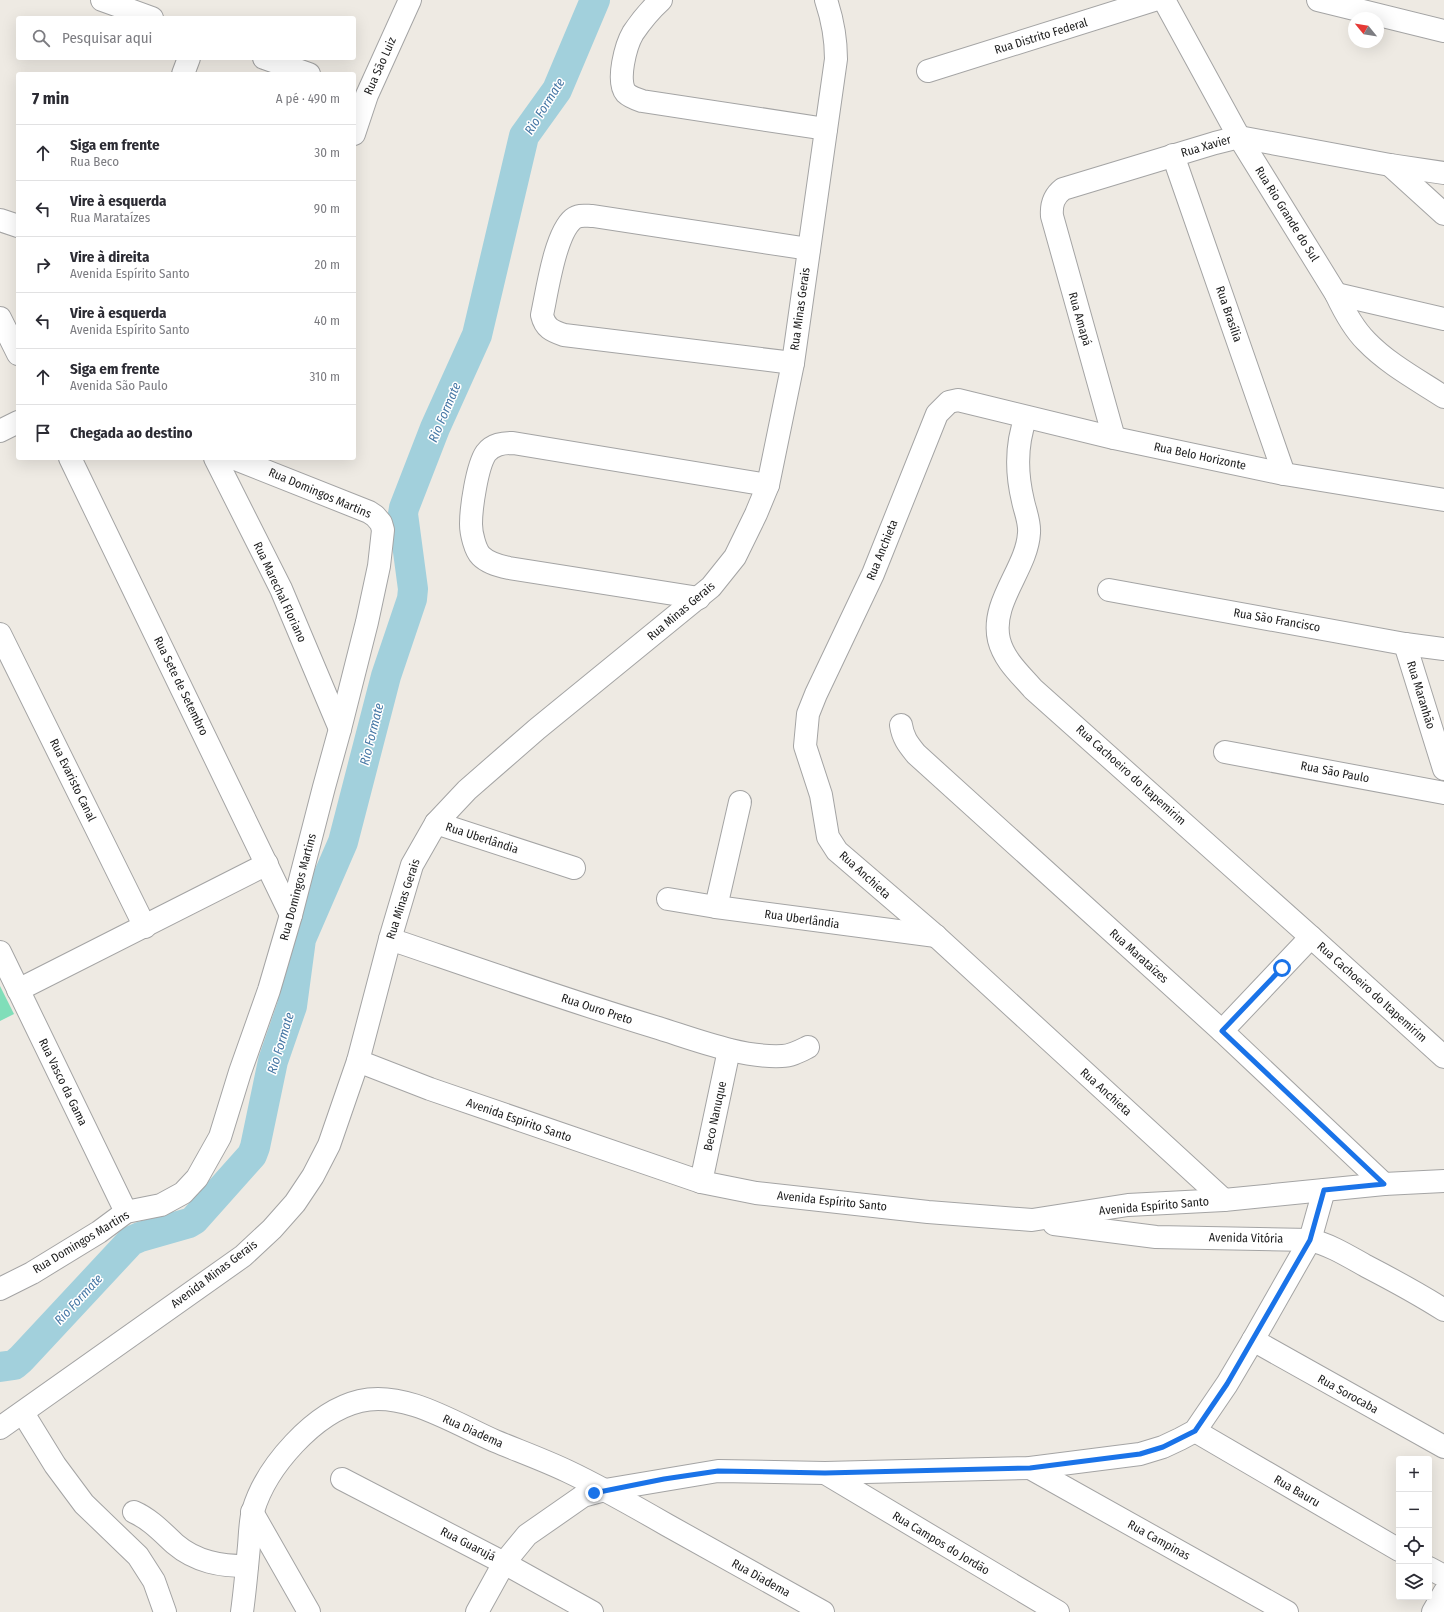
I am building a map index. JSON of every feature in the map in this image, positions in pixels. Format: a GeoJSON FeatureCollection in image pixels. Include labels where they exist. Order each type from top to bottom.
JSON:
{"type":"FeatureCollection","features":[{"type":"Feature","properties":{"kind":"street"},"geometry":{"type":"LineString","coordinates":[[102,0],[146,16]]}},
{"type":"Feature","properties":{"kind":"street","name":"Rua São Luiz"},"geometry":{"type":"LineString","coordinates":[[356,120],[360,92],[410,0]]}},
{"type":"Feature","properties":{"kind":"street"},"geometry":{"type":"LineString","coordinates":[[661,0],[646,15],[632,35],[622,75],[622,85],[626,93],[642,101],[826,129]]}},
{"type":"Feature","properties":{"kind":"street","name":"Rua Minas Gerais"},"geometry":{"type":"LineString","coordinates":[[358,1062],[390,939],[412,865],[436,823],[467,790],[538,729],[699,598],[720,578],[735,557],[756,514],[768,485],[793,363],[836,59],[836,41],[833,22],[826,0]]}},
{"type":"Feature","properties":{"kind":"street","name":"Rua Distrito Federal"},"geometry":{"type":"LineString","coordinates":[[928,71],[1154,0]]}},
{"type":"Feature","properties":{"kind":"street","name":"Rua Rio Grande do Sul"},"geometry":{"type":"LineString","coordinates":[[1164,0],[1239,137],[1336,294],[1347,317],[1366,341],[1388,360],[1444,397]]}},
{"type":"Feature","properties":{"kind":"street"},"geometry":{"type":"LineString","coordinates":[[1318,0],[1444,31]]}},
{"type":"Feature","properties":{"kind":"street"},"geometry":{"type":"LineString","coordinates":[[184,72],[188,60]]}},
{"type":"Feature","properties":{"kind":"street"},"geometry":{"type":"LineString","coordinates":[[270,60],[303,72]]}},
{"type":"Feature","properties":{"kind":"street","name":"Rua Xavier"},"geometry":{"type":"LineString","coordinates":[[1053,199],[1063,189],[1173,155],[1239,137],[1390,165],[1444,173]]}},
{"type":"Feature","properties":{"kind":"street","name":"Rua Brasília"},"geometry":{"type":"LineString","coordinates":[[1173,155],[1284,474]]}},
{"type":"Feature","properties":{"kind":"street"},"geometry":{"type":"LineString","coordinates":[[1390,165],[1444,214]]}},
{"type":"Feature","properties":{"kind":"street","name":"Rua Amapá"},"geometry":{"type":"LineString","coordinates":[[1053,199],[1051,208],[1052,216],[1114,438]]}},
{"type":"Feature","properties":{"kind":"street"},"geometry":{"type":"LineString","coordinates":[[793,363],[564,335],[548,328],[542,315],[560,239],[567,226],[573,219],[580,215],[809,249]]}},
{"type":"Feature","properties":{"kind":"street"},"geometry":{"type":"LineString","coordinates":[[0,220],[16,225]]}},
{"type":"Feature","properties":{"kind":"street"},"geometry":{"type":"LineString","coordinates":[[1336,294],[1444,319]]}},
{"type":"Feature","properties":{"kind":"street"},"geometry":{"type":"LineString","coordinates":[[0,318],[16,350]]}},
{"type":"Feature","properties":{"kind":"street","name":"Rua Belo Horizonte"},"geometry":{"type":"LineString","coordinates":[[958,400],[1114,438],[1284,474],[1444,500]]}},
{"type":"Feature","properties":{"kind":"street","name":"Rua Anchieta"},"geometry":{"type":"LineString","coordinates":[[958,400],[949,402],[937,414],[873,574],[808,714],[805,746],[821,795],[828,837],[832,844],[850,864],[936,936],[1224,1200]]}},
{"type":"Feature","properties":{"kind":"street","name":"Rua Cachoeiro do Itapemirim"},"geometry":{"type":"LineString","coordinates":[[1026,417],[1020,433],[1018,452],[1022,499],[1029,532],[1026,550],[1004,600],[999,618],[999,639],[1002,649],[1011,664],[1034,689],[1444,1057]]}},
{"type":"Feature","properties":{"kind":"street"},"geometry":{"type":"LineString","coordinates":[[0,430],[16,423]]}},
{"type":"Feature","properties":{"kind":"street"},"geometry":{"type":"LineString","coordinates":[[699,598],[509,568],[494,564],[487,560],[481,556],[471,525],[477,479],[480,464],[483,458],[494,446],[504,443],[513,443],[768,485]]}},
{"type":"Feature","properties":{"kind":"street","name":"Rua Sete de Setembro"},"geometry":{"type":"LineString","coordinates":[[71,460],[291,915]]}},
{"type":"Feature","properties":{"kind":"street","name":"Rua Marechal Floriano"},"geometry":{"type":"LineString","coordinates":[[216,460],[281,589],[340,729]]}},
{"type":"Feature","properties":{"kind":"street","name":"Rua Domingos Martins"},"geometry":{"type":"LineString","coordinates":[[0,1289],[32,1273],[99,1232],[126,1212],[161,1205],[183,1193],[197,1178],[220,1137],[240,1072],[269,990],[291,915],[340,729],[379,566],[383,530],[381,523],[369,512],[243,460]]}},
{"type":"Feature","properties":{"kind":"street","name":"Rua São Francisco"},"geometry":{"type":"LineString","coordinates":[[1110,590],[1405,644],[1444,649]]}},
{"type":"Feature","properties":{"kind":"street","name":"Rua Evaristo Canal"},"geometry":{"type":"LineString","coordinates":[[0,634],[145,927]]}},
{"type":"Feature","properties":{"kind":"street","name":"Rua Maranhão"},"geometry":{"type":"LineString","coordinates":[[1405,644],[1444,769]]}},
{"type":"Feature","properties":{"kind":"street","name":"Rua Marataízes"},"geometry":{"type":"LineString","coordinates":[[901,725],[902,734],[905,741],[916,754],[1222,1031],[1384,1184]]}},
{"type":"Feature","properties":{"kind":"street","name":"Rua São Paulo"},"geometry":{"type":"LineString","coordinates":[[1225,752],[1444,793]]}},
{"type":"Feature","properties":{"kind":"street"},"geometry":{"type":"LineString","coordinates":[[716,907],[740,802]]}},
{"type":"Feature","properties":{"kind":"street","name":"Rua Uberlândia"},"geometry":{"type":"LineString","coordinates":[[436,823],[574,868]]}},
{"type":"Feature","properties":{"kind":"street"},"geometry":{"type":"LineString","coordinates":[[18,990],[267,864]]}},
{"type":"Feature","properties":{"kind":"street","name":"Rua Uberlândia"},"geometry":{"type":"LineString","coordinates":[[668,899],[716,907],[936,936]]}},
{"type":"Feature","properties":{"kind":"street"},"geometry":{"type":"LineString","coordinates":[[1222,1031],[1311,937]]}},
{"type":"Feature","properties":{"kind":"street","name":"Rua Ouro Preto"},"geometry":{"type":"LineString","coordinates":[[390,939],[612,1014],[729,1050],[771,1056],[784,1056],[794,1054],[808,1047]]}},
{"type":"Feature","properties":{"kind":"street","name":"Rua Vasco da Gama"},"geometry":{"type":"LineString","coordinates":[[0,952],[126,1212]]}},
{"type":"Feature","properties":{"kind":"street","name":"Beco Nanuque"},"geometry":{"type":"LineString","coordinates":[[701,1182],[729,1050]]}},
{"type":"Feature","properties":{"kind":"street","name":"Avenida Espírito Santo"},"geometry":{"type":"LineString","coordinates":[[358,1062],[430,1089],[701,1182],[780,1195],[928,1212],[1032,1220],[1128,1205],[1224,1200],[1384,1184],[1444,1181]]}},
{"type":"Feature","properties":{"kind":"street","name":"Avenida Minas Gerais"},"geometry":{"type":"LineString","coordinates":[[0,1428],[243,1256],[272,1229],[295,1203],[313,1176],[329,1146],[358,1062]]}},
{"type":"Feature","properties":{"kind":"street"},"geometry":{"type":"LineString","coordinates":[[477,1612],[504,1563],[527,1535],[583,1496],[605,1490],[718,1471],[825,1473],[1030,1468],[1140,1454],[1163,1447],[1195,1431],[1227,1384],[1310,1240],[1324,1190]]}},
{"type":"Feature","properties":{"kind":"street"},"geometry":{"type":"LineString","coordinates":[[1128,1205],[1120,1216],[1123,1227],[1131,1235]]}},
{"type":"Feature","properties":{"kind":"street","name":"Avenida Vitória"},"geometry":{"type":"LineString","coordinates":[[1032,1220],[1131,1235],[1156,1237],[1310,1240],[1323,1243],[1337,1250],[1418,1294],[1444,1310]]}},
{"type":"Feature","properties":{"kind":"street","name":"Rua Sorocaba"},"geometry":{"type":"LineString","coordinates":[[1253,1340],[1444,1447]]}},
{"type":"Feature","properties":{"kind":"street","name":"Rua Diadema"},"geometry":{"type":"LineString","coordinates":[[242,1612],[252,1512],[266,1481],[288,1450],[303,1433],[320,1419],[342,1406],[361,1400],[384,1399],[408,1403],[432,1412],[495,1441],[567,1471],[605,1490],[823,1612]]}},
{"type":"Feature","properties":{"kind":"street"},"geometry":{"type":"LineString","coordinates":[[23,1413],[55,1465],[84,1504],[138,1556],[154,1581],[165,1612]]}},
{"type":"Feature","properties":{"kind":"street","name":"Rua Bauru"},"geometry":{"type":"LineString","coordinates":[[1195,1431],[1396,1548]]}},
{"type":"Feature","properties":{"kind":"street","name":"Rua Campinas"},"geometry":{"type":"LineString","coordinates":[[1030,1468],[1287,1612]]}},
{"type":"Feature","properties":{"kind":"street","name":"Rua Campos do Jordão"},"geometry":{"type":"LineString","coordinates":[[825,1473],[1058,1612]]}},
{"type":"Feature","properties":{"kind":"street","name":"Rua Guarujá"},"geometry":{"type":"LineString","coordinates":[[342,1479],[504,1563],[592,1612]]}},
{"type":"Feature","properties":{"kind":"street"},"geometry":{"type":"LineString","coordinates":[[134,1512],[141,1515],[161,1530],[176,1545],[194,1557],[203,1561],[226,1566],[247,1566]]}},
{"type":"Feature","properties":{"kind":"street"},"geometry":{"type":"LineString","coordinates":[[252,1512],[308,1612]]}},
{"type":"Feature","properties":{"kind":"street"},"geometry":{"type":"LineString","coordinates":[[1432,1570],[1444,1576]]}},
{"type":"Feature","properties":{"kind":"street"},"geometry":{"type":"LineString","coordinates":[[1433,1612],[1444,1593]]}},
{"type":"Feature","properties":{"kind":"green space"},"geometry":{"type":"Polygon","coordinates":[[[0,986],[14,1014],[0,1021],[0,986]]]}},
{"type":"Feature","properties":{"kind":"waterway","name":"Rio Formate"},"geometry":{"type":"LineString","coordinates":[[0,1367],[14,1365],[21,1359],[131,1241],[189,1223],[194,1220],[252,1155],[273,1061],[292,1006],[301,939],[343,842],[386,676],[412,599],[413,589],[403,514],[404,508],[435,428],[477,335],[524,136],[557,90],[595,0]]}},
{"type":"Feature","properties":{"kind":"route"},"geometry":{"type":"LineString","coordinates":[[594,1493],[664,1479],[718,1471],[825,1473],[1030,1468],[1140,1454],[1163,1447],[1195,1431],[1227,1384],[1310,1240],[1324,1190],[1384,1184],[1222,1031],[1282,968]]}}]}
